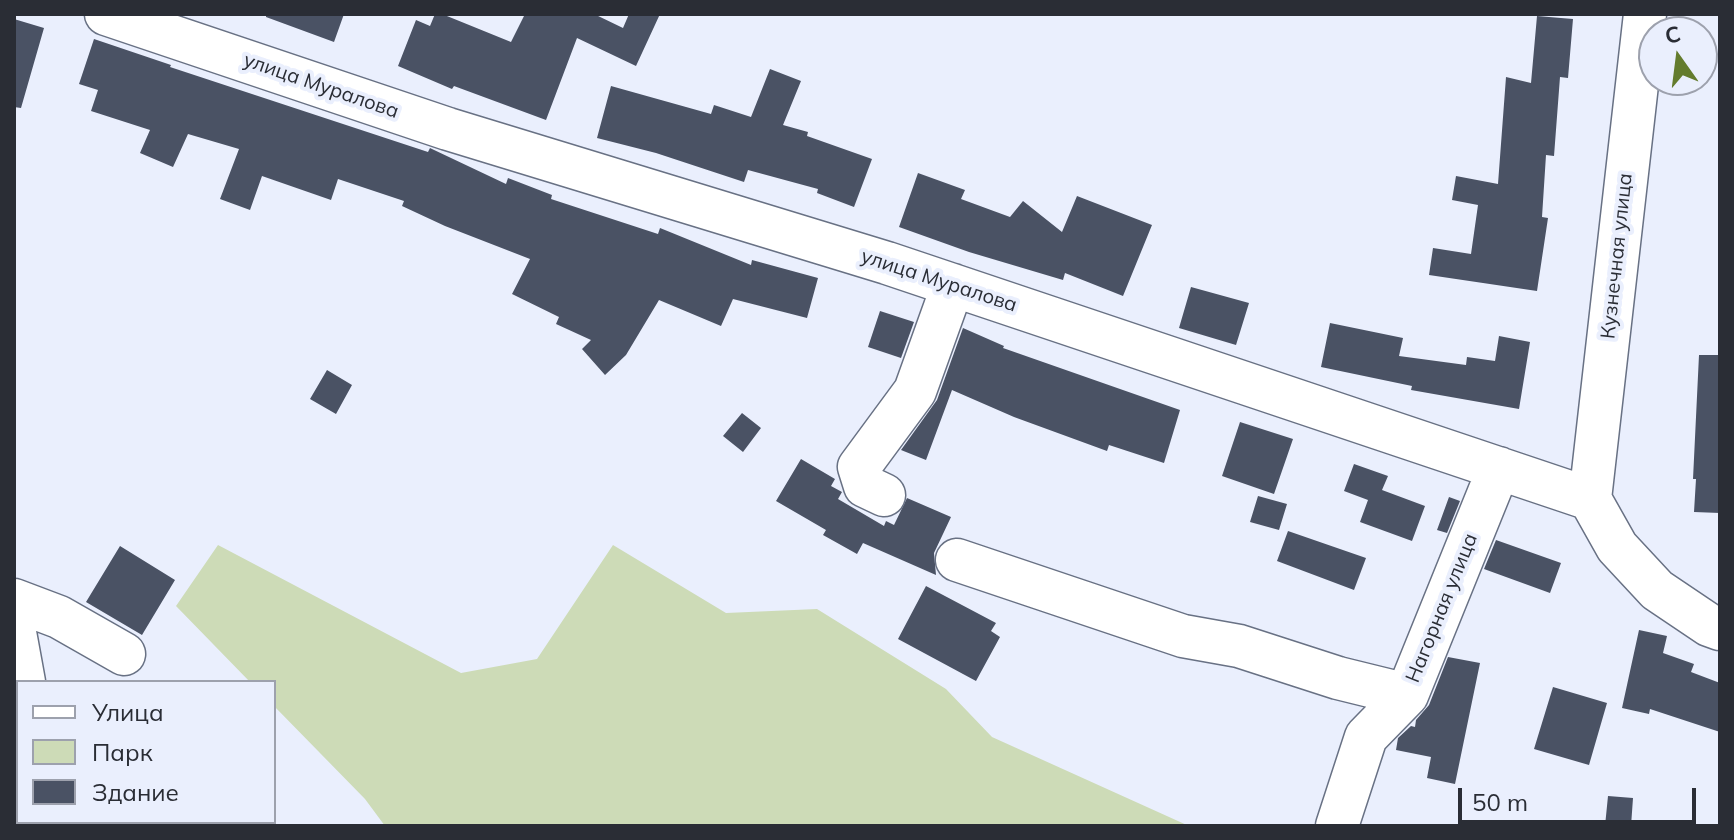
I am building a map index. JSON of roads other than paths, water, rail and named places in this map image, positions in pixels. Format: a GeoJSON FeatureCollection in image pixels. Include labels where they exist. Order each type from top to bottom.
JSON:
{"type":"FeatureCollection","features":[{"type":"Feature","properties":{"kind":"street","name":"улица Муралова"},"geometry":{"type":"LineString","coordinates":[[106,14],[448,129],[953,285],[1590,499]]}},
{"type":"Feature","properties":{"kind":"street","name":"Кузнечная улица"},"geometry":{"type":"LineString","coordinates":[[1590,499],[1645,14]]}},
{"type":"Feature","properties":{"kind":"street"},"geometry":{"type":"LineString","coordinates":[[884,495],[865,486],[859,467],[915,391],[953,285]]}},
{"type":"Feature","properties":{"kind":"street","name":"Нагорная улица"},"geometry":{"type":"LineString","coordinates":[[1337,826],[1366,737],[1407,695],[1499,468]]}},
{"type":"Feature","properties":{"kind":"street"},"geometry":{"type":"LineString","coordinates":[[1590,499],[1617,547],[1657,590],[1720,629]]}},
{"type":"Feature","properties":{"kind":"street"},"geometry":{"type":"LineString","coordinates":[[957,560],[1183,636],[1239,646],[1338,678],[1407,695]]}},
{"type":"Feature","properties":{"kind":"street"},"geometry":{"type":"LineString","coordinates":[[14,600],[59,617],[124,654]]}},
{"type":"Feature","properties":{"kind":"street"},"geometry":{"type":"LineString","coordinates":[[14,627],[24,680]]}}]}
